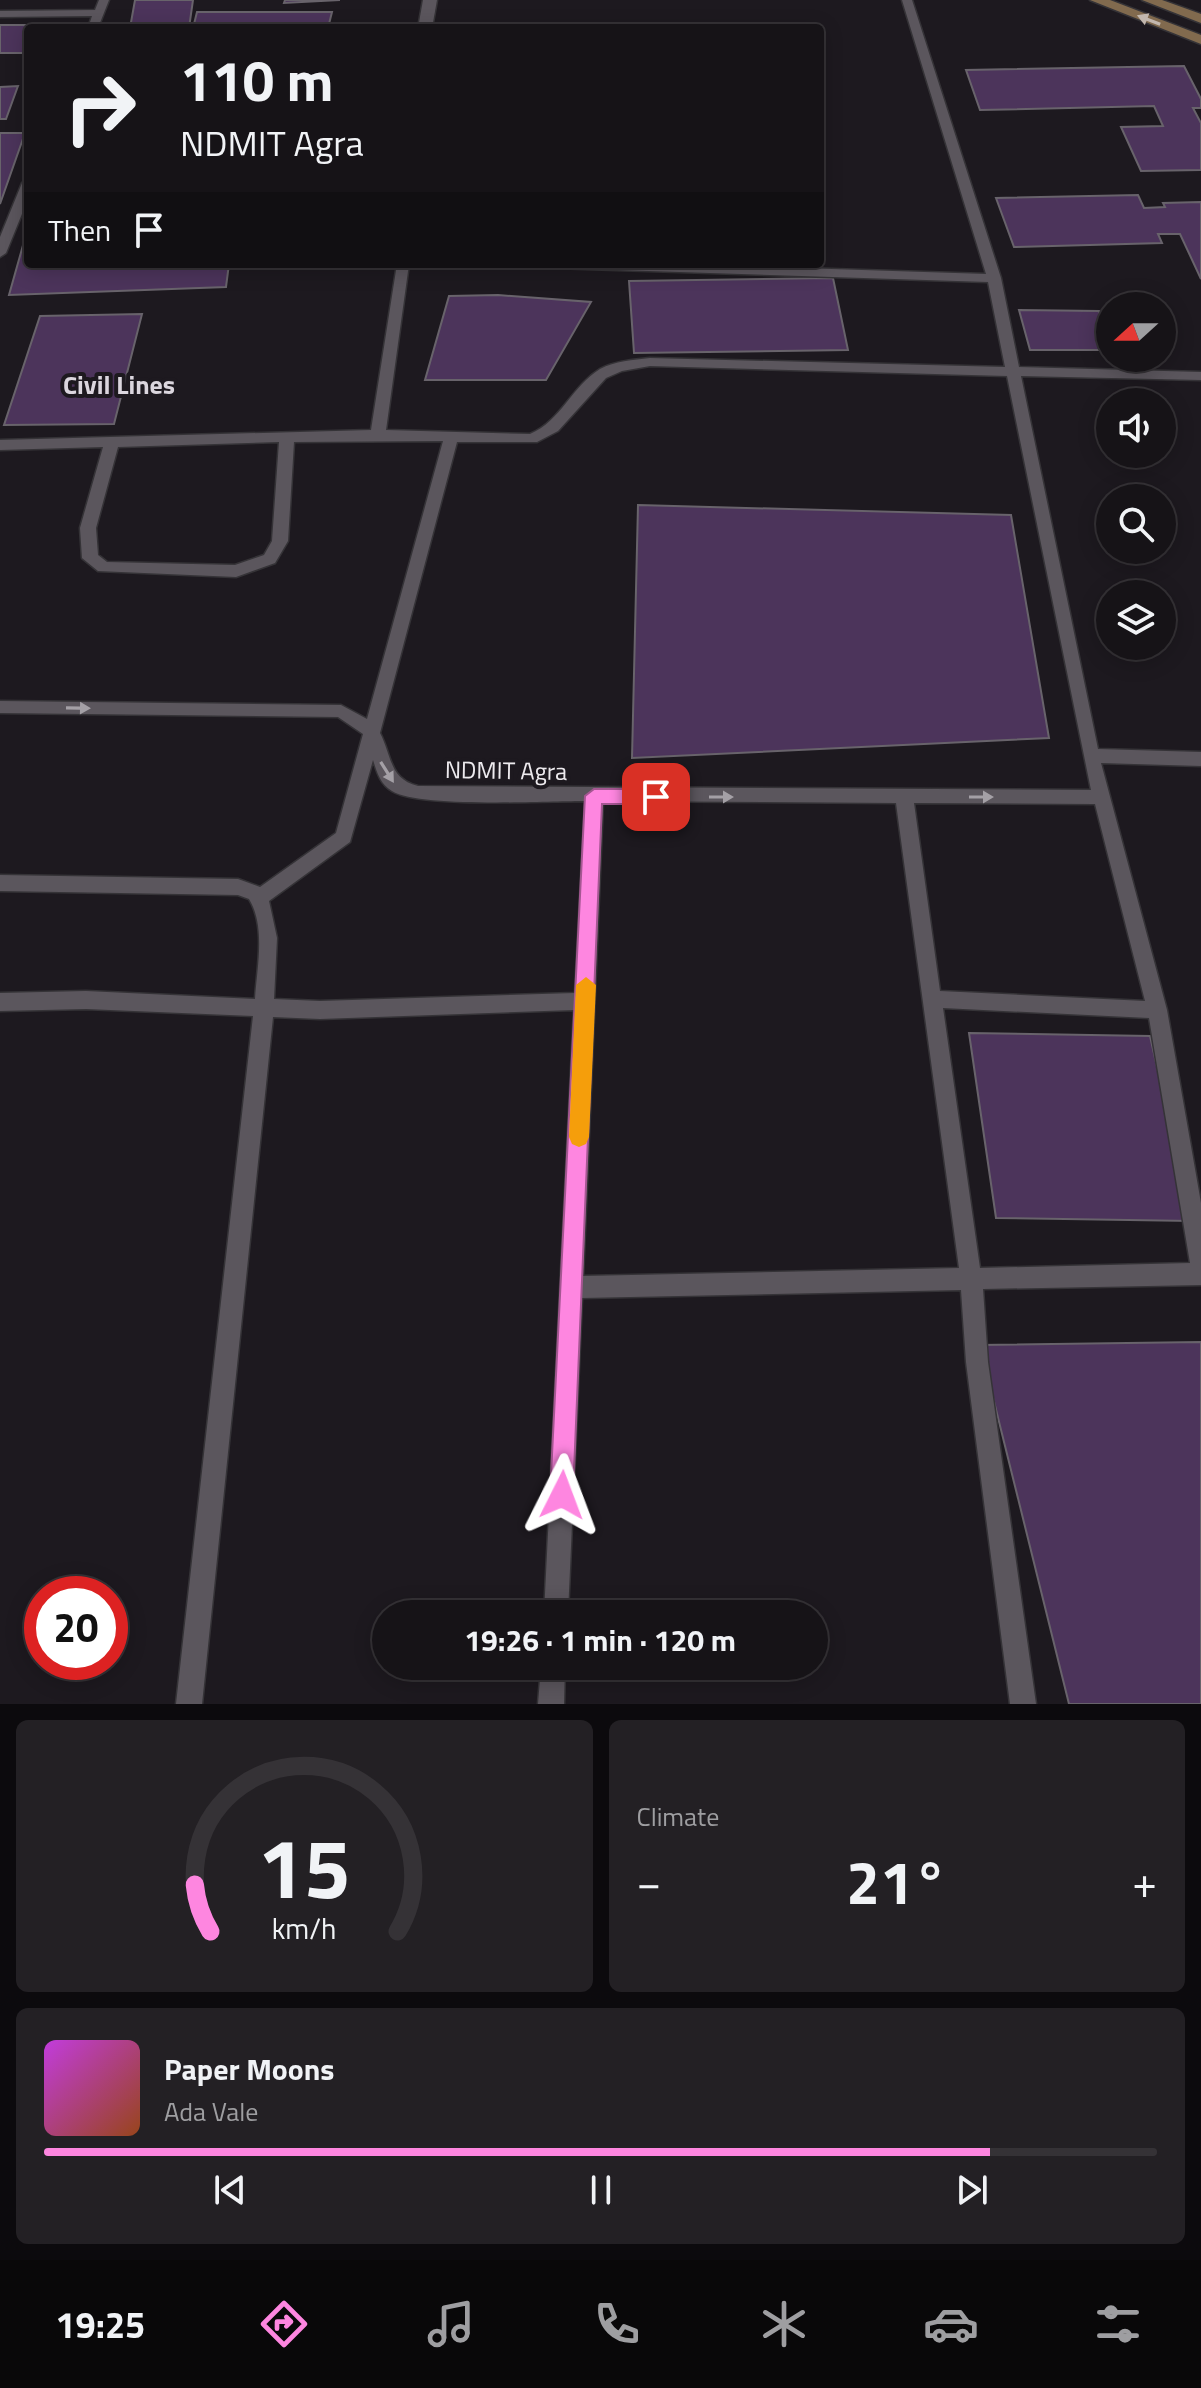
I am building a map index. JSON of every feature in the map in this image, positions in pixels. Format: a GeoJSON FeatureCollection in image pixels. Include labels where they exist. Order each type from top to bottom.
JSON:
{"type":"FeatureCollection","features":[{"type":"Feature","properties":{"kind":"main road"},"geometry":{"type":"LineString","coordinates":[[1097,0],[1201,40]]}},
{"type":"Feature","properties":{"kind":"main road"},"geometry":{"type":"LineString","coordinates":[[1149,0],[1201,19]]}},
{"type":"Feature","properties":{"kind":"street"},"geometry":{"type":"LineString","coordinates":[[426,24],[430,0]]}},
{"type":"Feature","properties":{"kind":"lane"},"geometry":{"type":"LineString","coordinates":[[95,24],[104,0]]}},
{"type":"Feature","properties":{"kind":"lane"},"geometry":{"type":"LineString","coordinates":[[907,0],[994,278],[1016,374],[1091,756],[1157,1010],[1201,1263]]}},
{"type":"Feature","properties":{"kind":"lane"},"geometry":{"type":"LineString","coordinates":[[0,14],[99,13]]}},
{"type":"Feature","properties":{"kind":"lane"},"geometry":{"type":"LineString","coordinates":[[0,253],[21,215]]}},
{"type":"Feature","properties":{"kind":"lane"},"geometry":{"type":"LineString","coordinates":[[378,435],[402,268]]}},
{"type":"Feature","properties":{"kind":"lane"},"geometry":{"type":"LineString","coordinates":[[680,268],[994,278]]}},
{"type":"Feature","properties":{"kind":"lane"},"geometry":{"type":"LineString","coordinates":[[0,445],[378,435],[514,440],[546,435],[601,375],[623,366],[650,362],[1016,374],[1201,376]]}},
{"type":"Feature","properties":{"kind":"lane"},"geometry":{"type":"LineString","coordinates":[[112,442],[88,528],[90,558],[104,567],[236,571],[270,559],[280,541],[287,437]]}},
{"type":"Feature","properties":{"kind":"lane"},"geometry":{"type":"LineString","coordinates":[[259,898],[344,837],[451,437]]}},
{"type":"Feature","properties":{"kind":"lane"},"geometry":{"type":"LineString","coordinates":[[0,707],[341,711],[372,732]]}},
{"type":"Feature","properties":{"kind":"lane","name":"NDMIT Agra"},"geometry":{"type":"LineString","coordinates":[[372,732],[382,769],[402,791],[594,796],[1103,797]]}},
{"type":"Feature","properties":{"kind":"lane"},"geometry":{"type":"LineString","coordinates":[[1091,756],[1201,759]]}},
{"type":"Feature","properties":{"kind":"lane"},"geometry":{"type":"LineString","coordinates":[[557,1600],[594,796]]}},
{"type":"Feature","properties":{"kind":"lane"},"geometry":{"type":"LineString","coordinates":[[904,797],[971,1280],[977,1362],[1023,1704]]}},
{"type":"Feature","properties":{"kind":"lane"},"geometry":{"type":"LineString","coordinates":[[0,883],[238,887],[253,890],[259,898],[266,924],[264,1008],[189,1704]]}},
{"type":"Feature","properties":{"kind":"lane"},"geometry":{"type":"LineString","coordinates":[[932,999],[1157,1010]]}},
{"type":"Feature","properties":{"kind":"lane"},"geometry":{"type":"LineString","coordinates":[[0,1002],[86,1000],[320,1010],[585,1001]]}},
{"type":"Feature","properties":{"kind":"lane"},"geometry":{"type":"LineString","coordinates":[[572,1287],[1201,1274]]}},
{"type":"Feature","properties":{"kind":"lane"},"geometry":{"type":"LineString","coordinates":[[551,1704],[552,1680]]}},
{"type":"Feature","properties":{"kind":"building"},"geometry":{"type":"Polygon","coordinates":[[[135,0],[193,0],[190,24],[131,24],[135,0]]]}},
{"type":"Feature","properties":{"kind":"building"},"geometry":{"type":"Polygon","coordinates":[[[285,0],[340,0],[284,3],[285,0]]]}},
{"type":"Feature","properties":{"kind":"building"},"geometry":{"type":"Polygon","coordinates":[[[197,12],[332,12],[329,24],[194,24],[197,12]]]}},
{"type":"Feature","properties":{"kind":"building"},"geometry":{"type":"Polygon","coordinates":[[[0,25],[24,25],[24,53],[0,53],[0,25]]]}},
{"type":"Feature","properties":{"kind":"building"},"geometry":{"type":"Polygon","coordinates":[[[1184,66],[1201,99],[1201,108],[1193,108],[1201,123],[1201,170],[1141,171],[1121,127],[1163,126],[1154,106],[980,110],[966,70],[1184,66]]]}},
{"type":"Feature","properties":{"kind":"building"},"geometry":{"type":"Polygon","coordinates":[[[18,86],[6,119],[0,119],[0,87],[18,86]]]}},
{"type":"Feature","properties":{"kind":"building"},"geometry":{"type":"Polygon","coordinates":[[[0,133],[24,133],[24,136],[0,204],[0,133]]]}},
{"type":"Feature","properties":{"kind":"building"},"geometry":{"type":"Polygon","coordinates":[[[1138,195],[1144,208],[1165,207],[1163,203],[1201,202],[1201,279],[1180,234],[1158,234],[1162,243],[1014,247],[996,198],[1138,195]]]}},
{"type":"Feature","properties":{"kind":"building"},"geometry":{"type":"Polygon","coordinates":[[[24,242],[24,268],[228,268],[226,287],[9,295],[24,242]]]}},
{"type":"Feature","properties":{"kind":"building"},"geometry":{"type":"Polygon","coordinates":[[[833,278],[848,350],[634,353],[629,281],[833,278]]]}},
{"type":"Feature","properties":{"kind":"building"},"geometry":{"type":"Polygon","coordinates":[[[498,295],[591,302],[546,380],[425,380],[449,296],[498,295]]]}},
{"type":"Feature","properties":{"kind":"building"},"geometry":{"type":"Polygon","coordinates":[[[1019,310],[1096,311],[1096,350],[1030,350],[1019,310]]]}},
{"type":"Feature","properties":{"kind":"building"},"geometry":{"type":"Polygon","coordinates":[[[142,314],[114,424],[4,425],[40,316],[142,314]]]}},
{"type":"Feature","properties":{"kind":"building"},"geometry":{"type":"Polygon","coordinates":[[[638,505],[1011,515],[1049,738],[632,758],[638,505]]]}},
{"type":"Feature","properties":{"kind":"building"},"geometry":{"type":"Polygon","coordinates":[[[969,1033],[1150,1036],[1192,1221],[996,1218],[969,1033]]]}},
{"type":"Feature","properties":{"kind":"building"},"geometry":{"type":"Polygon","coordinates":[[[1201,1342],[1201,1704],[1069,1704],[980,1345],[1201,1342]]]}},
{"type":"Feature","properties":{"kind":"slow traffic"},"geometry":{"type":"LineString","coordinates":[[579,1137],[586,985]]}},
{"type":"Feature","properties":{"kind":"district","name":"Civil Lines"},"geometry":{"type":"Point","coordinates":[119,385]}},
{"type":"Feature","properties":{"kind":"route"},"geometry":{"type":"LineString","coordinates":[[562,1495],[594,796],[656,797]]}}]}
